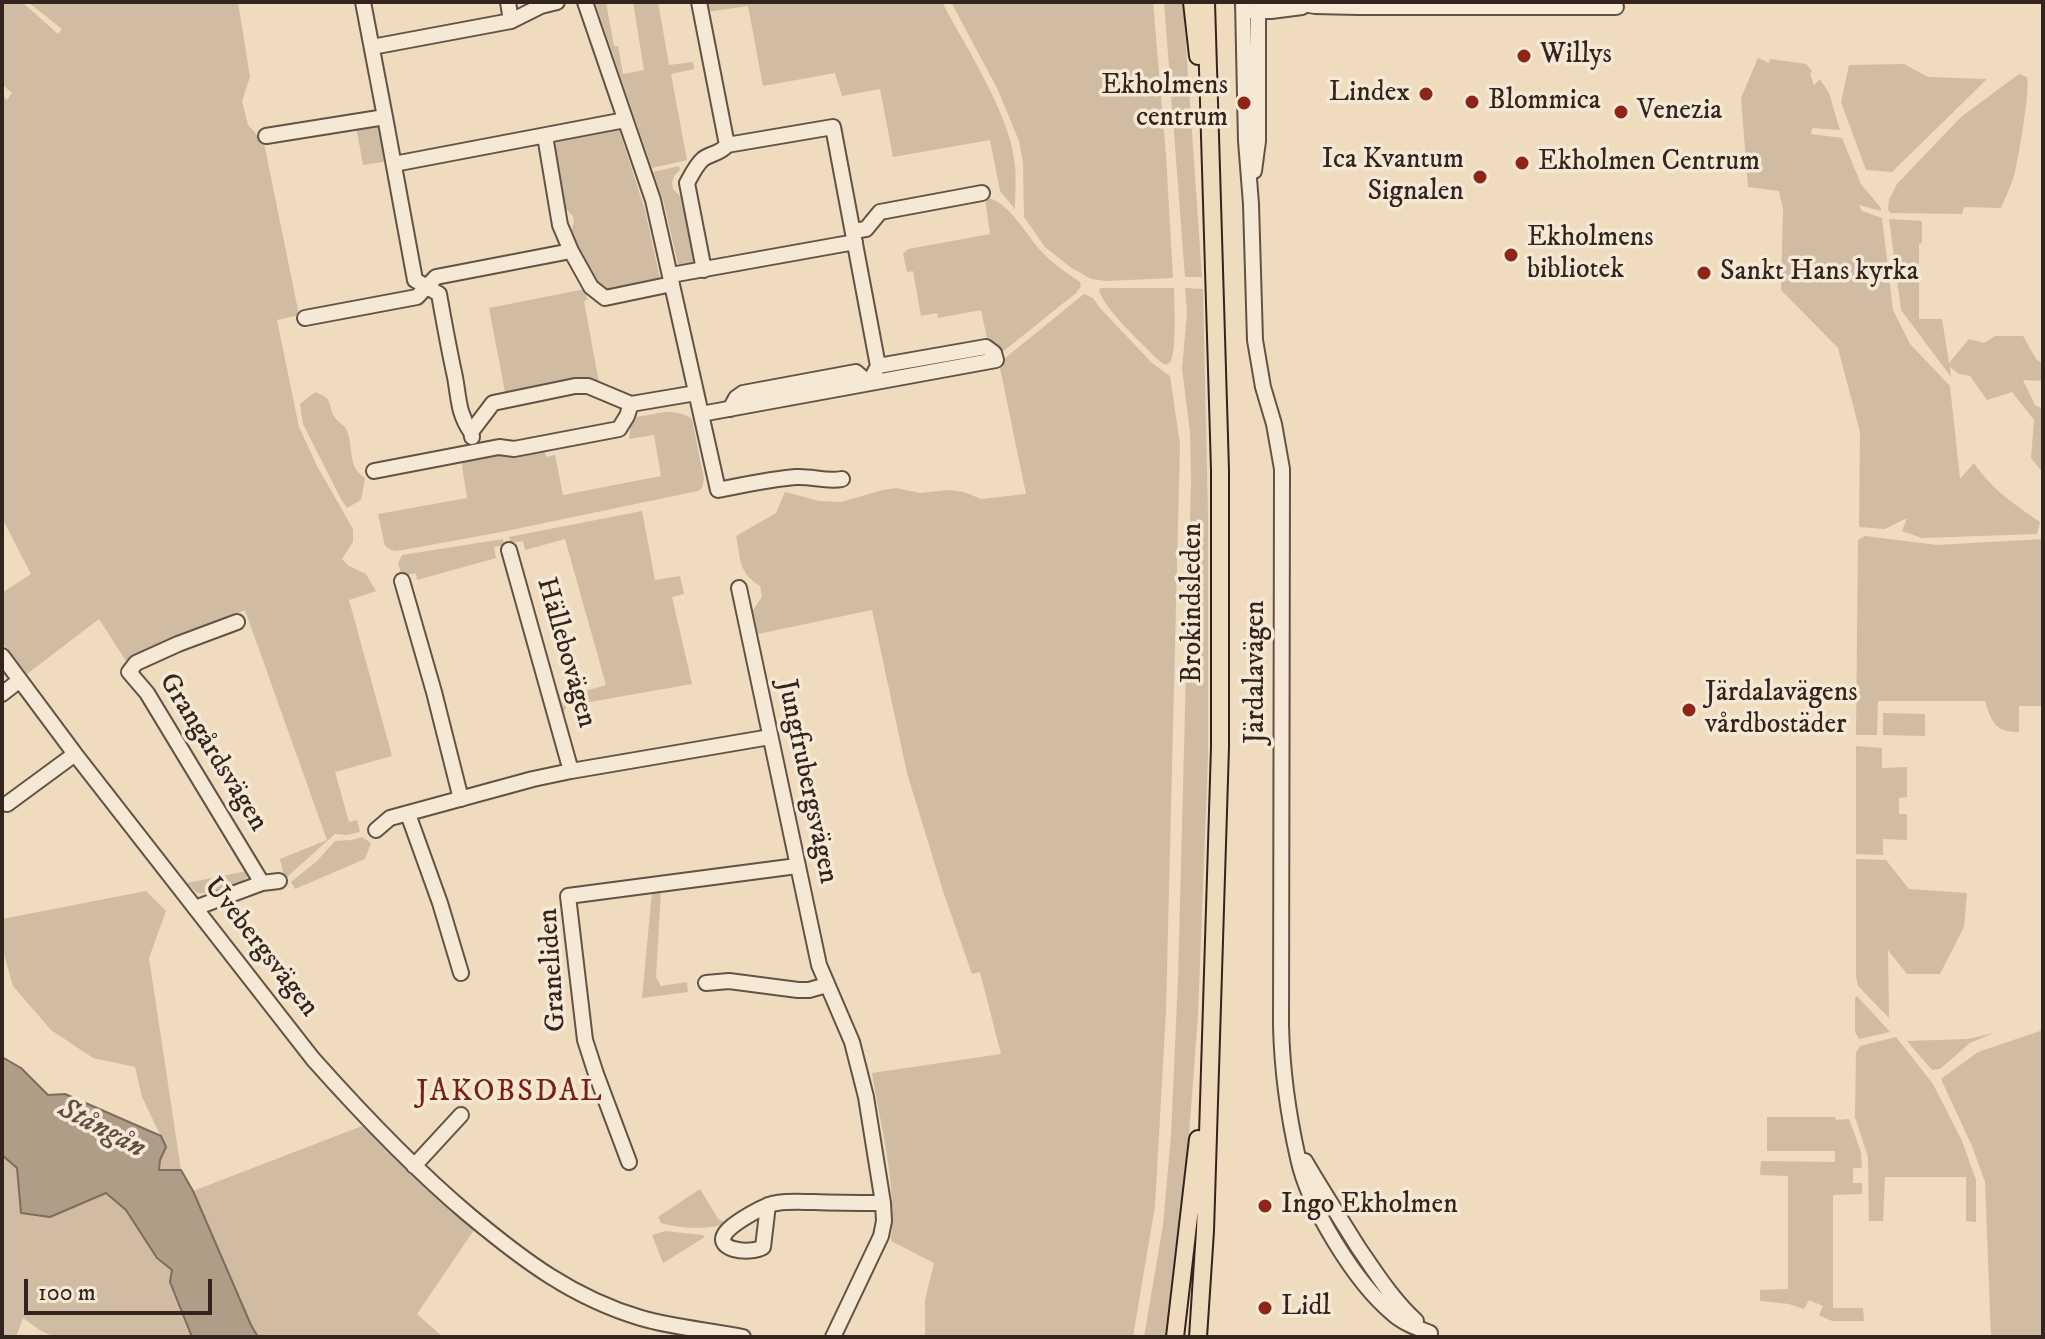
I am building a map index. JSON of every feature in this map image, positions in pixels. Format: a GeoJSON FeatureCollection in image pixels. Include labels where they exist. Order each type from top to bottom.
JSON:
{"type":"FeatureCollection","features":[{"type":"Feature","properties":{"kind":"main road","name":"Brokindsleden"},"geometry":{"type":"LineString","coordinates":[[1192,2],[1210,175]]}},
{"type":"Feature","properties":{"kind":"main road","name":"Brokindsleden"},"geometry":{"type":"LineString","coordinates":[[1198,1337],[1205,1231],[1220,747],[1220,470],[1206,2]]}},
{"type":"Feature","properties":{"kind":"main road","name":"Brokindsleden"},"geometry":{"type":"LineString","coordinates":[[1175,1337],[1211,1030]]}},
{"type":"Feature","properties":{"kind":"street"},"geometry":{"type":"LineString","coordinates":[[363,2],[415,280],[439,294],[458,405],[471,432],[475,451]]}},
{"type":"Feature","properties":{"kind":"street"},"geometry":{"type":"LineString","coordinates":[[508,2],[511,21]]}},
{"type":"Feature","properties":{"kind":"street"},"geometry":{"type":"LineString","coordinates":[[372,47],[511,21],[541,6],[557,2]]}},
{"type":"Feature","properties":{"kind":"street"},"geometry":{"type":"LineString","coordinates":[[585,2],[653,200],[718,490],[791,478],[842,479]]}},
{"type":"Feature","properties":{"kind":"street"},"geometry":{"type":"LineString","coordinates":[[699,2],[727,145]]}},
{"type":"Feature","properties":{"kind":"street"},"geometry":{"type":"LineString","coordinates":[[1292,2],[1315,6]]}},
{"type":"Feature","properties":{"kind":"street"},"geometry":{"type":"LineString","coordinates":[[1251,7],[1616,7]]}},
{"type":"Feature","properties":{"kind":"street","name":"Järdalavägen"},"geometry":{"type":"LineString","coordinates":[[1251,7],[1246,141],[1255,340],[1282,469],[1282,1062],[1290,1122],[1296,1143],[1320,1187],[1382,1282],[1400,1306],[1433,1335]]}},
{"type":"Feature","properties":{"kind":"street"},"geometry":{"type":"LineString","coordinates":[[266,136],[385,117]]}},
{"type":"Feature","properties":{"kind":"street"},"geometry":{"type":"LineString","coordinates":[[394,164],[625,120]]}},
{"type":"Feature","properties":{"kind":"street"},"geometry":{"type":"LineString","coordinates":[[704,270],[687,183],[699,163],[705,157],[721,152],[727,145],[833,127],[878,366],[869,383]]}},
{"type":"Feature","properties":{"kind":"street"},"geometry":{"type":"LineString","coordinates":[[545,136],[560,225],[591,287],[605,298],[704,270],[854,237],[866,229],[880,212],[982,193]]}},
{"type":"Feature","properties":{"kind":"street"},"geometry":{"type":"LineString","coordinates":[[305,318],[417,297],[436,277],[571,251]]}},
{"type":"Feature","properties":{"kind":"street"},"geometry":{"type":"LineString","coordinates":[[701,414],[996,360],[994,353],[986,347],[878,366]]}},
{"type":"Feature","properties":{"kind":"street"},"geometry":{"type":"LineString","coordinates":[[471,432],[493,403],[575,386],[588,386],[631,404],[696,393]]}},
{"type":"Feature","properties":{"kind":"street"},"geometry":{"type":"LineString","coordinates":[[374,471],[475,451],[499,447],[514,449],[619,429],[631,404]]}},
{"type":"Feature","properties":{"kind":"street","name":"Hällebovägen"},"geometry":{"type":"LineString","coordinates":[[509,550],[571,771]]}},
{"type":"Feature","properties":{"kind":"street"},"geometry":{"type":"LineString","coordinates":[[402,581],[461,799]]}},
{"type":"Feature","properties":{"kind":"street","name":"Jungfrubergsvägen"},"geometry":{"type":"LineString","coordinates":[[739,588],[819,965],[858,1063],[876,1150],[883,1203],[881,1236],[833,1337]]}},
{"type":"Feature","properties":{"kind":"street","name":"Grangårdsvägen"},"geometry":{"type":"LineString","coordinates":[[237,622],[136,663],[129,672],[147,693],[262,883]]}},
{"type":"Feature","properties":{"kind":"street","name":"Uvebergsvägen"},"geometry":{"type":"LineString","coordinates":[[2,656],[313,1059],[414,1166],[488,1232],[526,1262],[569,1289],[639,1318],[743,1337]]}},
{"type":"Feature","properties":{"kind":"street"},"geometry":{"type":"LineString","coordinates":[[2,694],[20,680]]}},
{"type":"Feature","properties":{"kind":"street","name":"Hällebovägen"},"geometry":{"type":"LineString","coordinates":[[376,830],[390,818],[571,771],[770,737]]}},
{"type":"Feature","properties":{"kind":"street"},"geometry":{"type":"LineString","coordinates":[[7,804],[75,754]]}},
{"type":"Feature","properties":{"kind":"street"},"geometry":{"type":"LineString","coordinates":[[408,814],[461,973]]}},
{"type":"Feature","properties":{"kind":"street","name":"Graneliden"},"geometry":{"type":"LineString","coordinates":[[629,1162],[585,1040],[568,896],[797,866]]}},
{"type":"Feature","properties":{"kind":"street"},"geometry":{"type":"LineString","coordinates":[[195,908],[262,883],[279,881]]}},
{"type":"Feature","properties":{"kind":"street"},"geometry":{"type":"LineString","coordinates":[[706,983],[729,981],[798,990],[827,985]]}},
{"type":"Feature","properties":{"kind":"street"},"geometry":{"type":"LineString","coordinates":[[414,1166],[461,1115]]}},
{"type":"Feature","properties":{"kind":"street"},"geometry":{"type":"LineString","coordinates":[[768,1205],[785,1202],[883,1203]]}},
{"type":"Feature","properties":{"kind":"shaded area"},"geometry":{"type":"Polygon","coordinates":[[[2,2],[22,2],[58,34],[62,29],[28,2],[238,2],[250,77],[242,101],[248,125],[264,143],[299,315],[277,320],[299,427],[353,529],[353,542],[342,559],[366,574],[376,591],[349,600],[392,756],[335,772],[349,822],[357,820],[360,832],[335,834],[287,877],[284,876],[280,859],[327,840],[245,610],[126,661],[99,619],[27,674],[2,642],[2,593],[31,574],[2,518],[2,95],[7,100],[12,93],[2,84],[2,2]]]}},
{"type":"Feature","properties":{"kind":"shaded area"},"geometry":{"type":"Polygon","coordinates":[[[595,2],[606,2],[623,74],[644,70],[633,2],[658,2],[669,65],[693,62],[694,69],[671,74],[687,160],[652,168],[595,2]]]}},
{"type":"Feature","properties":{"kind":"shaded area"},"geometry":{"type":"Polygon","coordinates":[[[703,2],[942,2],[1003,120],[1015,165],[1015,209],[1000,191],[990,140],[893,157],[880,89],[842,96],[835,73],[763,86],[748,6],[706,12],[703,2]]]}},
{"type":"Feature","properties":{"kind":"shaded area"},"geometry":{"type":"Polygon","coordinates":[[[951,2],[1153,2],[1173,278],[1091,279],[1045,247],[1024,217],[1023,163],[1019,141],[997,88],[951,2]]]}},
{"type":"Feature","properties":{"kind":"shaded area"},"geometry":{"type":"Polygon","coordinates":[[[1164,2],[1183,2],[1202,277],[1185,277],[1164,2]]]}},
{"type":"Feature","properties":{"kind":"shaded area"},"geometry":{"type":"Polygon","coordinates":[[[1758,58],[1769,63],[1770,59],[1806,64],[1812,71],[1810,74],[1814,85],[1820,79],[1829,93],[1840,130],[1812,128],[1811,134],[1842,138],[1861,184],[1881,208],[1881,211],[1859,205],[1862,211],[1882,218],[1893,310],[1910,344],[1950,386],[1960,479],[1974,463],[1996,489],[2040,522],[2037,534],[1922,538],[1902,531],[1907,518],[1885,529],[1859,527],[1860,432],[1838,348],[1781,290],[1783,209],[1779,191],[1748,187],[1741,98],[1758,58]]]}},
{"type":"Feature","properties":{"kind":"shaded area"},"geometry":{"type":"Polygon","coordinates":[[[1904,64],[1928,77],[1987,79],[1892,172],[1866,170],[1841,102],[1849,65],[1904,64]]]}},
{"type":"Feature","properties":{"kind":"shaded area"},"geometry":{"type":"Polygon","coordinates":[[[2019,74],[2027,77],[2026,109],[2015,172],[2001,208],[1964,207],[1962,214],[1891,213],[1888,210],[1889,200],[1897,184],[1961,117],[2019,74]]]}},
{"type":"Feature","properties":{"kind":"shaded area"},"geometry":{"type":"Polygon","coordinates":[[[380,124],[389,161],[363,165],[356,126],[380,124]]]}},
{"type":"Feature","properties":{"kind":"shaded area"},"geometry":{"type":"Polygon","coordinates":[[[613,128],[619,130],[645,210],[661,283],[609,293],[598,288],[570,235],[573,216],[562,205],[552,146],[558,137],[613,128]]]}},
{"type":"Feature","properties":{"kind":"shaded area"},"geometry":{"type":"Polygon","coordinates":[[[679,166],[680,170],[672,183],[673,189],[685,201],[696,262],[692,267],[678,264],[663,199],[653,172],[679,166]]]}},
{"type":"Feature","properties":{"kind":"shaded area"},"geometry":{"type":"Polygon","coordinates":[[[985,198],[1001,204],[1044,254],[1081,286],[1000,354],[988,343],[981,310],[938,318],[937,313],[921,316],[913,271],[907,272],[903,254],[908,249],[990,234],[985,198]]]}},
{"type":"Feature","properties":{"kind":"shaded area"},"geometry":{"type":"Polygon","coordinates":[[[1889,219],[1922,221],[1919,319],[1942,319],[1949,363],[1969,339],[1984,343],[1995,336],[2023,336],[2036,359],[2043,364],[2043,381],[2023,380],[2035,405],[2043,409],[2043,473],[2031,458],[2034,420],[2012,392],[1987,400],[1970,376],[1959,374],[1950,367],[1951,377],[1901,310],[1889,219]]]}},
{"type":"Feature","properties":{"kind":"shaded area"},"geometry":{"type":"Polygon","coordinates":[[[1174,288],[1174,338],[1170,362],[1165,364],[1158,360],[1124,326],[1102,297],[1099,289],[1174,288]]]}},
{"type":"Feature","properties":{"kind":"shaded area"},"geometry":{"type":"Polygon","coordinates":[[[1185,288],[1203,289],[1208,515],[1208,758],[1198,1015],[1188,1148],[1166,1337],[1144,1337],[1163,1225],[1171,1135],[1178,978],[1191,481],[1190,432],[1182,369],[1187,313],[1185,288]]]}},
{"type":"Feature","properties":{"kind":"shaded area"},"geometry":{"type":"Polygon","coordinates":[[[585,289],[587,300],[584,301],[599,383],[575,382],[505,392],[489,308],[585,289]]]}},
{"type":"Feature","properties":{"kind":"shaded area"},"geometry":{"type":"Polygon","coordinates":[[[1084,294],[1093,298],[1152,363],[1170,376],[1180,444],[1166,1011],[1155,1206],[1133,1337],[925,1337],[925,1300],[934,1263],[891,1241],[890,1177],[872,1073],[1001,1054],[980,972],[972,974],[907,773],[872,610],[758,634],[753,610],[762,597],[760,586],[744,570],[736,536],[776,513],[785,492],[819,501],[841,502],[896,488],[920,493],[964,492],[981,499],[1026,494],[999,363],[1084,294]]]}},
{"type":"Feature","properties":{"kind":"shaded area"},"geometry":{"type":"Polygon","coordinates":[[[315,392],[328,399],[334,416],[346,429],[353,463],[365,478],[361,500],[347,508],[303,424],[300,404],[315,392]]]}},
{"type":"Feature","properties":{"kind":"shaded area"},"geometry":{"type":"Polygon","coordinates":[[[665,412],[683,414],[692,419],[704,479],[698,491],[397,551],[385,546],[378,514],[467,498],[461,459],[544,448],[546,457],[555,455],[563,495],[661,476],[654,435],[629,439],[631,426],[637,417],[665,412]]]}},
{"type":"Feature","properties":{"kind":"shaded area"},"geometry":{"type":"Polygon","coordinates":[[[642,511],[655,580],[680,576],[684,594],[672,597],[692,684],[567,706],[562,715],[555,692],[565,697],[606,685],[565,539],[525,550],[523,541],[511,543],[509,537],[642,511]]]}},
{"type":"Feature","properties":{"kind":"shaded area"},"geometry":{"type":"Polygon","coordinates":[[[1865,536],[1937,545],[2043,539],[2043,706],[2019,706],[2019,732],[1996,725],[1985,701],[1878,701],[1877,735],[1856,735],[1858,540],[1865,536]]]}},
{"type":"Feature","properties":{"kind":"shaded area"},"geometry":{"type":"Polygon","coordinates":[[[503,539],[504,545],[494,547],[496,558],[417,580],[416,573],[402,576],[398,563],[402,555],[503,539]]]}},
{"type":"Feature","properties":{"kind":"shaded area"},"geometry":{"type":"Polygon","coordinates":[[[1883,713],[1925,714],[1925,736],[1883,735],[1883,713]]]}},
{"type":"Feature","properties":{"kind":"shaded area"},"geometry":{"type":"Polygon","coordinates":[[[1856,746],[1882,748],[1882,768],[1907,767],[1907,797],[1899,798],[1899,814],[1907,814],[1907,840],[1883,839],[1883,855],[1856,854],[1856,746]]]}},
{"type":"Feature","properties":{"kind":"shaded area"},"geometry":{"type":"Polygon","coordinates":[[[362,837],[371,843],[365,859],[295,889],[291,882],[335,841],[362,837]]]}},
{"type":"Feature","properties":{"kind":"shaded area"},"geometry":{"type":"Polygon","coordinates":[[[1856,859],[1886,860],[1909,889],[1967,893],[1964,927],[1940,974],[1907,974],[1888,950],[1889,1018],[1858,986],[1856,859]]]}},
{"type":"Feature","properties":{"kind":"shaded area"},"geometry":{"type":"Polygon","coordinates":[[[247,871],[248,876],[244,880],[218,892],[197,893],[187,883],[247,871]]]}},
{"type":"Feature","properties":{"kind":"shaded area"},"geometry":{"type":"Polygon","coordinates":[[[661,890],[656,977],[661,986],[687,982],[688,992],[642,998],[652,891],[661,890]]]}},
{"type":"Feature","properties":{"kind":"shaded area"},"geometry":{"type":"Polygon","coordinates":[[[146,891],[166,911],[149,958],[181,1170],[159,1170],[166,1147],[142,1097],[135,1067],[93,1058],[51,1030],[13,986],[2,947],[2,919],[146,891]]]}},
{"type":"Feature","properties":{"kind":"shaded area"},"geometry":{"type":"Polygon","coordinates":[[[1857,996],[1890,1032],[1859,1039],[1855,1032],[1857,996]]]}},
{"type":"Feature","properties":{"kind":"shaded area"},"geometry":{"type":"Polygon","coordinates":[[[2043,1030],[2043,1337],[1991,1337],[1985,1182],[1941,1079],[1978,1052],[2043,1030]]]}},
{"type":"Feature","properties":{"kind":"shaded area"},"geometry":{"type":"Polygon","coordinates":[[[1994,1033],[1970,1043],[1940,1069],[1932,1070],[1907,1041],[1968,1039],[1994,1033]]]}},
{"type":"Feature","properties":{"kind":"shaded area"},"geometry":{"type":"Polygon","coordinates":[[[1896,1037],[1933,1084],[1962,1141],[1976,1180],[1976,1222],[1966,1221],[1966,1177],[1885,1177],[1883,1221],[1869,1221],[1868,1157],[1855,1117],[1856,1053],[1860,1046],[1896,1037]]]}},
{"type":"Feature","properties":{"kind":"shaded area"},"geometry":{"type":"Polygon","coordinates":[[[1767,1117],[1849,1119],[1861,1152],[1862,1168],[1853,1168],[1853,1183],[1862,1183],[1862,1194],[1833,1195],[1833,1308],[1863,1308],[1864,1321],[1832,1321],[1819,1315],[1823,1306],[1809,1300],[1804,1309],[1760,1301],[1760,1290],[1788,1289],[1788,1176],[1760,1175],[1761,1161],[1835,1162],[1835,1151],[1767,1151],[1767,1117]]]}},
{"type":"Feature","properties":{"kind":"shaded area"},"geometry":{"type":"Polygon","coordinates":[[[362,1126],[474,1230],[417,1314],[443,1337],[258,1337],[193,1191],[362,1126]]]}},
{"type":"Feature","properties":{"kind":"shaded area"},"geometry":{"type":"Polygon","coordinates":[[[2,1155],[17,1168],[50,1217],[106,1193],[126,1210],[157,1258],[172,1270],[170,1282],[192,1337],[55,1337],[23,1318],[16,1337],[2,1337],[2,1155]]]}},
{"type":"Feature","properties":{"kind":"shaded area"},"geometry":{"type":"Polygon","coordinates":[[[700,1189],[719,1220],[729,1223],[695,1228],[661,1223],[658,1217],[700,1189]]]}},
{"type":"Feature","properties":{"kind":"shaded area"},"geometry":{"type":"Polygon","coordinates":[[[665,1231],[705,1237],[663,1263],[652,1235],[665,1231]]]}},
{"type":"Feature","properties":{"kind":"water","name":"Stångån"},"geometry":{"type":"Polygon","coordinates":[[[2,1057],[21,1068],[48,1095],[65,1094],[161,1136],[166,1147],[159,1170],[181,1170],[258,1337],[192,1337],[170,1282],[172,1270],[157,1258],[126,1210],[106,1193],[50,1217],[21,1213],[17,1168],[2,1155],[2,1057]]]}},
{"type":"Feature","properties":{"kind":"place","name":"Willys"},"geometry":{"type":"Point","coordinates":[1524,56]}},
{"type":"Feature","properties":{"kind":"place","name":"Lindex"},"geometry":{"type":"Point","coordinates":[1426,94]}},
{"type":"Feature","properties":{"kind":"place","name":"Blommica"},"geometry":{"type":"Point","coordinates":[1472,102]}},
{"type":"Feature","properties":{"kind":"place","name":"Ekholmens centrum"},"geometry":{"type":"Point","coordinates":[1244,103]}},
{"type":"Feature","properties":{"kind":"place","name":"Venezia"},"geometry":{"type":"Point","coordinates":[1621,112]}},
{"type":"Feature","properties":{"kind":"place","name":"Ekholmen Centrum"},"geometry":{"type":"Point","coordinates":[1522,163]}},
{"type":"Feature","properties":{"kind":"place","name":"Ica Kvantum Signalen"},"geometry":{"type":"Point","coordinates":[1480,177]}},
{"type":"Feature","properties":{"kind":"place","name":"Ekholmens bibliotek"},"geometry":{"type":"Point","coordinates":[1511,255]}},
{"type":"Feature","properties":{"kind":"place","name":"Sankt Hans kyrka"},"geometry":{"type":"Point","coordinates":[1704,273]}},
{"type":"Feature","properties":{"kind":"place","name":"Järdalavägens vårdbostäder"},"geometry":{"type":"Point","coordinates":[1689,710]}},
{"type":"Feature","properties":{"kind":"place","name":"Ingo Ekholmen"},"geometry":{"type":"Point","coordinates":[1265,1206]}},
{"type":"Feature","properties":{"kind":"place","name":"Lidl"},"geometry":{"type":"Point","coordinates":[1265,1308]}},
{"type":"Feature","properties":{"kind":"district","name":"JAKOBSDAL"},"geometry":{"type":"Point","coordinates":[510,1094]}}]}
